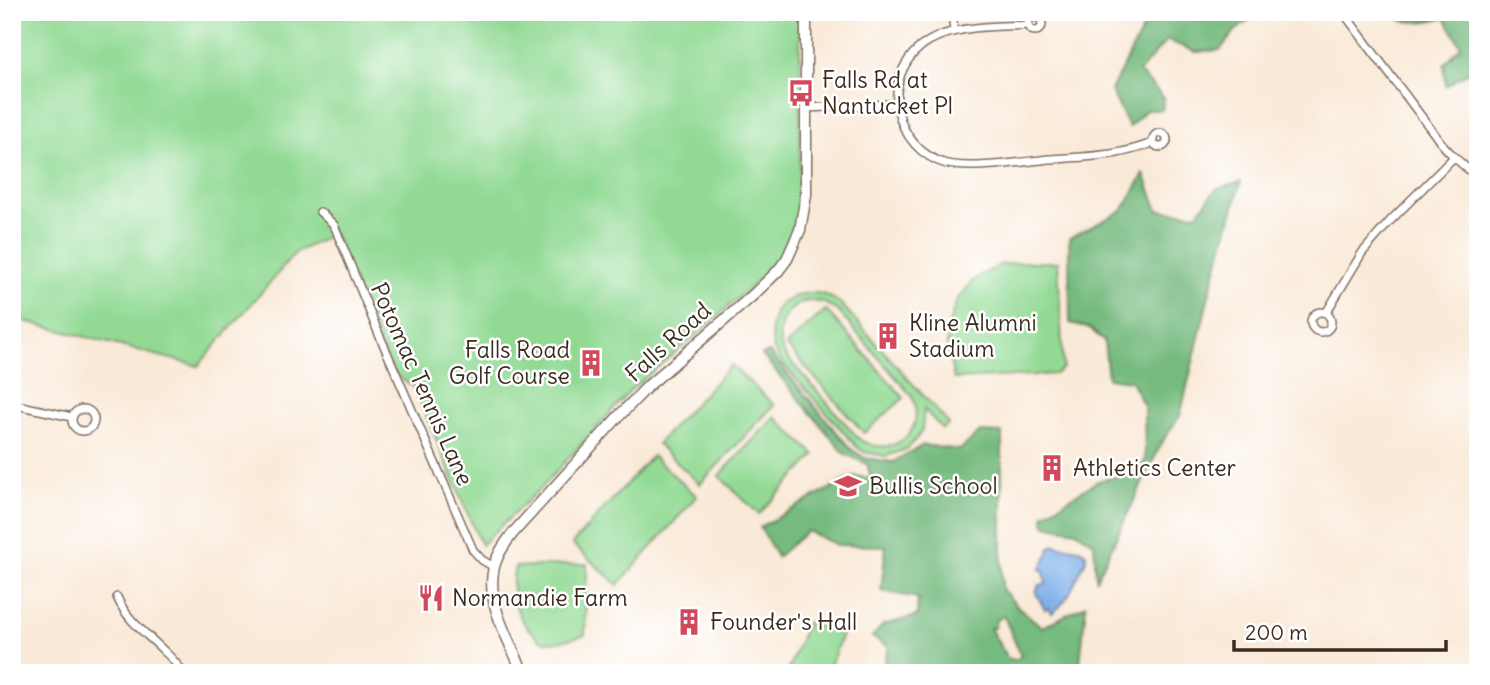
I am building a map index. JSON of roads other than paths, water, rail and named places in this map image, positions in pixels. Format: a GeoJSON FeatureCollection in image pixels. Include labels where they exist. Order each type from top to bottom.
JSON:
{"type":"FeatureCollection","features":[{"type":"Feature","properties":{"kind":"main road","name":"Falls Road"},"geometry":{"type":"LineString","coordinates":[[523,673],[494,601],[494,567],[503,547],[618,417],[649,386],[752,296],[788,259],[804,213],[806,12]]}},
{"type":"Feature","properties":{"kind":"street"},"geometry":{"type":"LineString","coordinates":[[952,12],[954,31]]}},
{"type":"Feature","properties":{"kind":"street"},"geometry":{"type":"LineString","coordinates":[[1343,12],[1431,130],[1454,157],[1478,178]]}},
{"type":"Feature","properties":{"kind":"street"},"geometry":{"type":"LineString","coordinates":[[1028,25],[954,31],[928,41],[919,48],[908,61],[900,81],[896,104],[904,129],[919,149],[938,161],[955,166],[1114,154],[1153,143]]}},
{"type":"Feature","properties":{"kind":"street"},"geometry":{"type":"LineString","coordinates":[[806,108],[896,104]]}},
{"type":"Feature","properties":{"kind":"street"},"geometry":{"type":"LineString","coordinates":[[1325,313],[1362,253],[1454,157]]}},
{"type":"Feature","properties":{"kind":"street","name":"Potomac Tennis Lane"},"geometry":{"type":"LineString","coordinates":[[320,212],[334,225],[377,332],[473,550],[482,560],[494,567]]}},
{"type":"Feature","properties":{"kind":"street"},"geometry":{"type":"LineString","coordinates":[[12,404],[72,417]]}},
{"type":"Feature","properties":{"kind":"street"},"geometry":{"type":"LineString","coordinates":[[117,597],[122,609],[134,624],[184,673]]}},
{"type":"Feature","properties":{"kind":"water"},"geometry":{"type":"Polygon","coordinates":[[[1054,545],[1080,549],[1086,553],[1086,560],[1068,596],[1052,613],[1049,608],[1045,610],[1036,593],[1039,585],[1046,584],[1044,571],[1040,569],[1049,548],[1054,545]]]}},
{"type":"Feature","properties":{"kind":"place","name":"Falls Rd at Nantucket Pl"},"geometry":{"type":"Point","coordinates":[801,93]}},
{"type":"Feature","properties":{"kind":"place","name":"Kline Alumni Stadium"},"geometry":{"type":"Point","coordinates":[888,336]}},
{"type":"Feature","properties":{"kind":"place","name":"Falls Road Golf Course"},"geometry":{"type":"Point","coordinates":[591,363]}},
{"type":"Feature","properties":{"kind":"place","name":"Athletics Center"},"geometry":{"type":"Point","coordinates":[1052,468]}},
{"type":"Feature","properties":{"kind":"place","name":"Bullis School"},"geometry":{"type":"Point","coordinates":[848,486]}},
{"type":"Feature","properties":{"kind":"place","name":"Normandie Farm"},"geometry":{"type":"Point","coordinates":[431,598]}},
{"type":"Feature","properties":{"kind":"place","name":"Founder's Hall"},"geometry":{"type":"Point","coordinates":[689,622]}}]}
